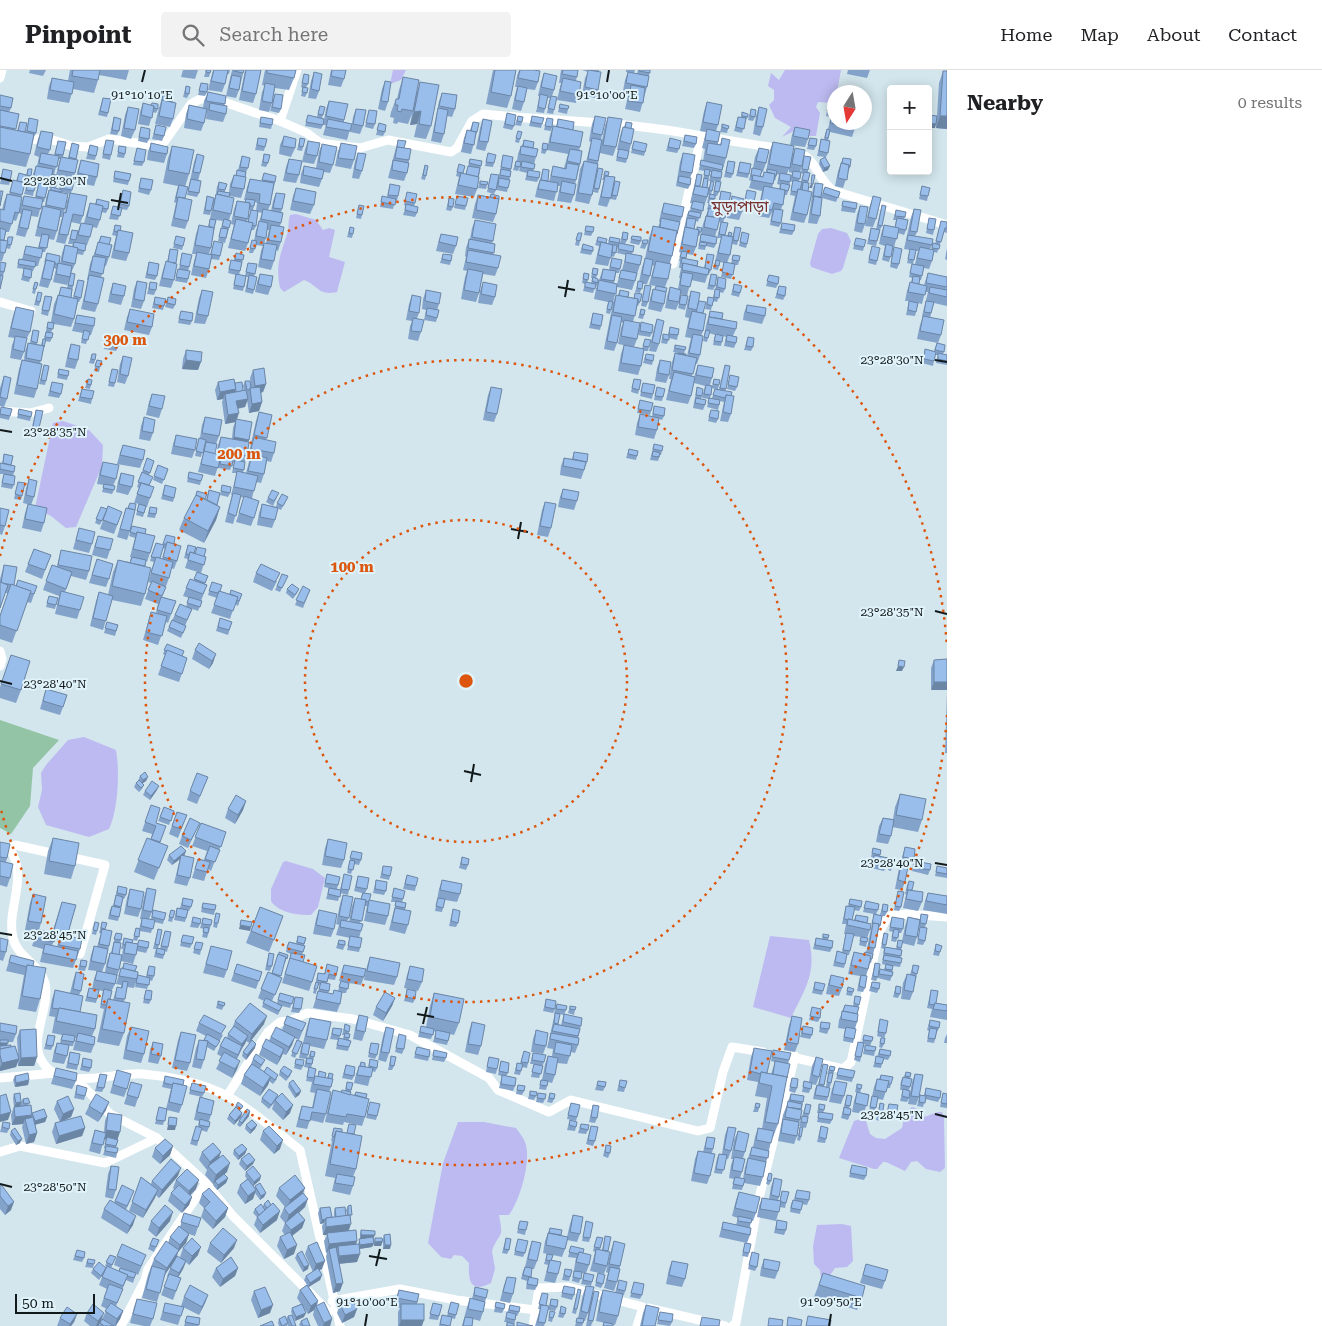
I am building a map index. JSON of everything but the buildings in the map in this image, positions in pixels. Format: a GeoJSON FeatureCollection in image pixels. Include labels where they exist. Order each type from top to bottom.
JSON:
{"type":"FeatureCollection","features":[{"type":"Feature","properties":{"kind":"street"},"geometry":{"type":"LineString","coordinates":[[0,78],[2,70]]}},
{"type":"Feature","properties":{"kind":"street"},"geometry":{"type":"LineString","coordinates":[[280,122],[297,70]]}},
{"type":"Feature","properties":{"kind":"street"},"geometry":{"type":"LineString","coordinates":[[0,138],[23,141],[46,138],[72,146],[88,147],[109,140],[156,146],[165,141],[191,104],[200,99],[215,99],[280,122],[307,133],[319,142],[360,148],[388,140],[450,152],[458,148],[472,120],[483,114],[579,122],[614,122],[803,153],[814,164],[826,186],[834,191],[947,225]]}},
{"type":"Feature","properties":{"kind":"street"},"geometry":{"type":"LineString","coordinates":[[673,264],[701,136]]}},
{"type":"Feature","properties":{"kind":"street"},"geometry":{"type":"LineString","coordinates":[[0,302],[31,311]]}},
{"type":"Feature","properties":{"kind":"street"},"geometry":{"type":"LineString","coordinates":[[0,411],[30,413],[49,408]]}},
{"type":"Feature","properties":{"kind":"street"},"geometry":{"type":"LineString","coordinates":[[0,651],[2,659],[0,666]]}},
{"type":"Feature","properties":{"kind":"street"},"geometry":{"type":"LineString","coordinates":[[10,850],[15,845],[105,865],[80,954]]}},
{"type":"Feature","properties":{"kind":"street"},"geometry":{"type":"LineString","coordinates":[[0,846],[10,850],[17,866],[18,892],[12,924],[13,937],[17,951],[30,963],[45,983],[45,1001],[38,1043],[39,1055],[55,1073]]}},
{"type":"Feature","properties":{"kind":"street"},"geometry":{"type":"LineString","coordinates":[[227,1096],[268,1032],[280,1022],[289,1021],[307,1013],[353,1019],[410,1035],[489,1078],[498,1090],[549,1112],[571,1100],[698,1131],[710,1128],[723,1072],[732,1047],[795,1056],[843,1069],[851,1062],[879,932],[888,916],[906,914],[947,917]]}},
{"type":"Feature","properties":{"kind":"street"},"geometry":{"type":"LineString","coordinates":[[732,1326],[736,1323],[759,1198],[795,1056]]}},
{"type":"Feature","properties":{"kind":"street"},"geometry":{"type":"LineString","coordinates":[[0,1078],[55,1073],[78,1081],[141,1073],[198,1086],[227,1096],[300,1150],[338,1323]]}},
{"type":"Feature","properties":{"kind":"street"},"geometry":{"type":"LineString","coordinates":[[78,1081],[110,1114],[157,1138],[206,1183],[233,1216],[338,1323]]}},
{"type":"Feature","properties":{"kind":"street"},"geometry":{"type":"LineString","coordinates":[[0,1152],[20,1146],[105,1163],[157,1138]]}},
{"type":"Feature","properties":{"kind":"street"},"geometry":{"type":"LineString","coordinates":[[121,1326],[145,1280],[148,1269],[206,1183]]}},
{"type":"Feature","properties":{"kind":"street"},"geometry":{"type":"LineString","coordinates":[[533,1326],[539,1288],[568,1287],[726,1326]]}},
{"type":"Feature","properties":{"kind":"street"},"geometry":{"type":"LineString","coordinates":[[332,1301],[400,1288],[456,1300],[535,1310]]}},
{"type":"Feature","properties":{"kind":"street"},"geometry":{"type":"LineString","coordinates":[[637,1326],[643,1307]]}},
{"type":"Feature","properties":{"kind":"green space"},"geometry":{"type":"Polygon","coordinates":[[[0,720],[59,740],[33,768],[30,806],[11,834],[0,828],[0,720]]]}},
{"type":"Feature","properties":{"kind":"water"},"geometry":{"type":"Polygon","coordinates":[[[393,70],[406,70],[401,80],[390,84],[393,70]]]}},
{"type":"Feature","properties":{"kind":"water"},"geometry":{"type":"Polygon","coordinates":[[[785,70],[841,70],[838,85],[827,85],[827,103],[818,102],[816,107],[820,113],[816,136],[802,136],[794,131],[782,137],[791,127],[775,118],[769,105],[774,100],[774,90],[768,86],[771,73],[779,80],[785,70]]]}},
{"type":"Feature","properties":{"kind":"water"},"geometry":{"type":"Polygon","coordinates":[[[296,214],[316,220],[323,230],[329,228],[335,230],[329,257],[345,262],[337,292],[322,292],[304,280],[284,292],[280,288],[278,272],[280,259],[288,231],[290,215],[296,214]]]}},
{"type":"Feature","properties":{"kind":"water"},"geometry":{"type":"Polygon","coordinates":[[[831,228],[847,233],[851,241],[843,268],[841,271],[832,274],[811,267],[810,263],[818,234],[822,229],[831,228]]]}},
{"type":"Feature","properties":{"kind":"water"},"geometry":{"type":"Polygon","coordinates":[[[63,421],[89,430],[103,445],[102,466],[76,527],[66,528],[51,516],[35,508],[53,423],[63,421]]]}},
{"type":"Feature","properties":{"kind":"water"},"geometry":{"type":"Polygon","coordinates":[[[84,737],[116,750],[118,769],[116,801],[109,829],[89,837],[46,825],[38,807],[42,790],[41,773],[46,765],[68,740],[84,737]]]}},
{"type":"Feature","properties":{"kind":"water"},"geometry":{"type":"Polygon","coordinates":[[[286,861],[313,869],[325,878],[318,907],[311,915],[283,911],[271,901],[271,889],[283,862],[286,861]]]}},
{"type":"Feature","properties":{"kind":"water"},"geometry":{"type":"Polygon","coordinates":[[[770,936],[809,940],[812,962],[811,972],[791,1018],[753,1007],[770,936]]]}},
{"type":"Feature","properties":{"kind":"water"},"geometry":{"type":"Polygon","coordinates":[[[912,1107],[918,1109],[921,1117],[942,1112],[944,1117],[945,1168],[940,1172],[926,1169],[917,1161],[911,1162],[905,1171],[886,1162],[883,1162],[877,1169],[874,1169],[839,1158],[854,1121],[860,1119],[866,1121],[870,1134],[876,1138],[885,1139],[902,1128],[905,1113],[912,1107]]]}},
{"type":"Feature","properties":{"kind":"water"},"geometry":{"type":"Polygon","coordinates":[[[458,1122],[484,1122],[516,1128],[524,1140],[527,1150],[524,1180],[517,1200],[509,1215],[499,1215],[501,1232],[492,1251],[495,1269],[491,1283],[479,1287],[472,1284],[469,1275],[469,1263],[462,1256],[454,1255],[451,1259],[441,1257],[428,1243],[443,1163],[458,1122]]]}},
{"type":"Feature","properties":{"kind":"water"},"geometry":{"type":"Polygon","coordinates":[[[842,1224],[851,1226],[853,1261],[847,1267],[835,1268],[826,1281],[821,1278],[820,1270],[814,1264],[813,1246],[817,1225],[842,1224]]]}},
{"type":"Feature","properties":{"kind":"district","name":"মুড়াপাড়া"},"geometry":{"type":"Point","coordinates":[740,206]}}]}
